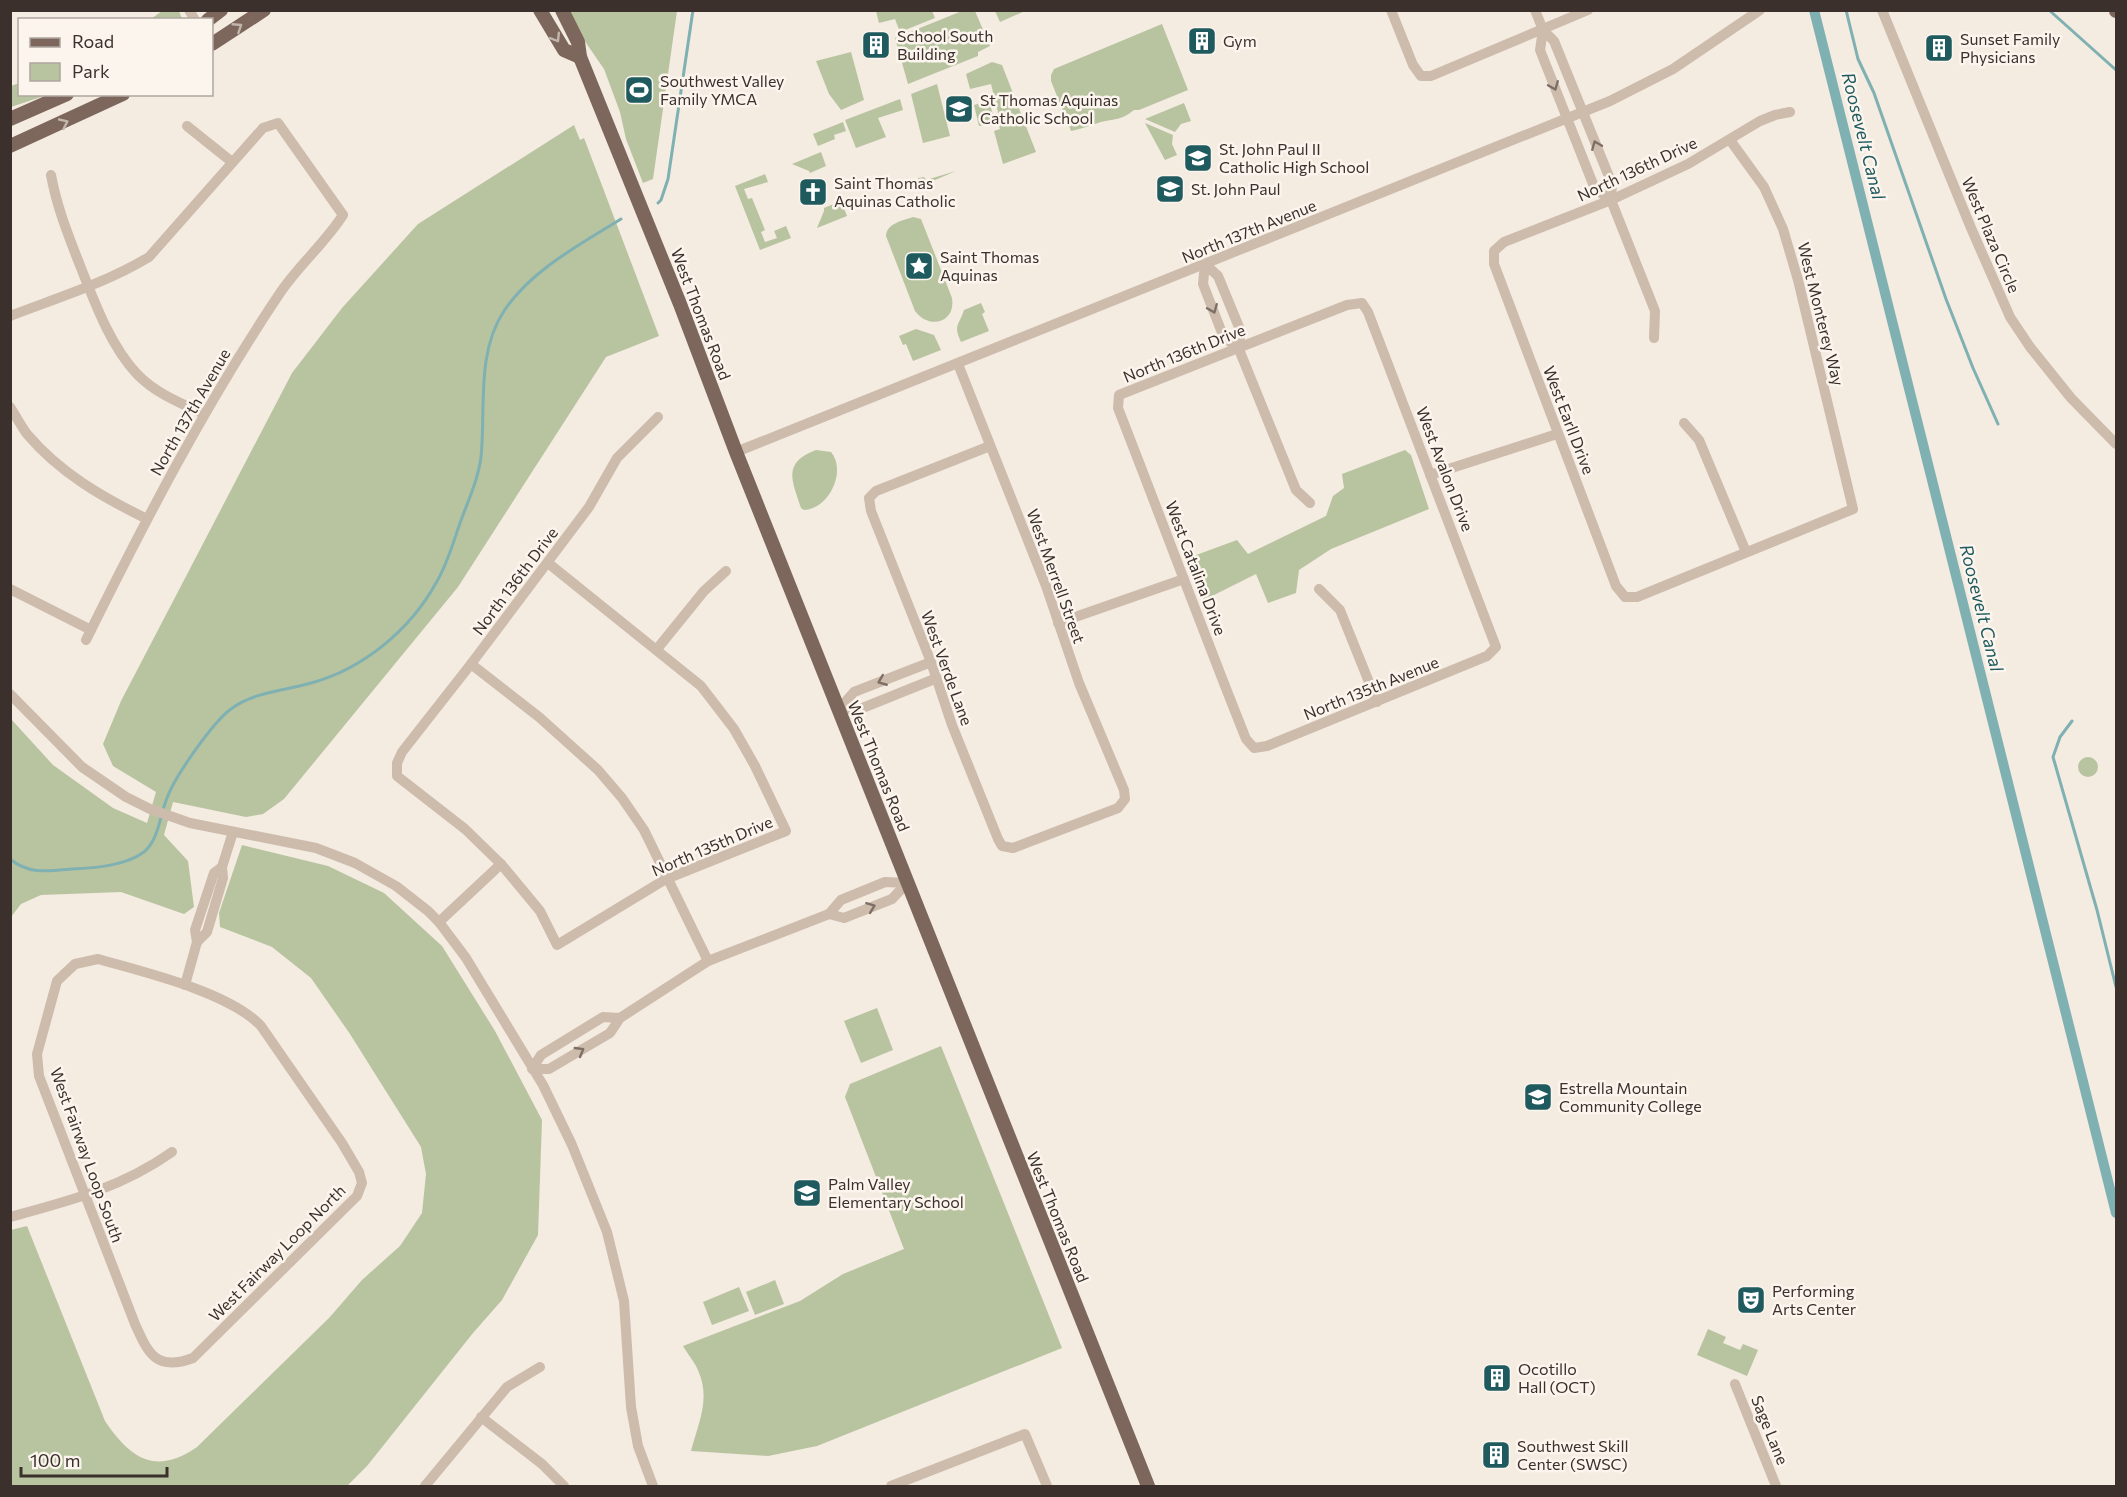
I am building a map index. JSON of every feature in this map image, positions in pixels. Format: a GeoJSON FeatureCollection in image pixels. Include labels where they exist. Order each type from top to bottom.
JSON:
{"type":"FeatureCollection","features":[{"type":"Feature","properties":{"kind":"main road"},"geometry":{"type":"LineString","coordinates":[[213,43],[264,10]]}},
{"type":"Feature","properties":{"kind":"main road","name":"West Thomas Road"},"geometry":{"type":"LineString","coordinates":[[540,10],[564,50],[580,57]]}},
{"type":"Feature","properties":{"kind":"main road","name":"West Thomas Road"},"geometry":{"type":"LineString","coordinates":[[562,10],[578,42],[580,57],[680,303],[736,452],[1148,1486]]}},
{"type":"Feature","properties":{"kind":"main road"},"geometry":{"type":"LineString","coordinates":[[10,119],[62,96]]}},
{"type":"Feature","properties":{"kind":"main road"},"geometry":{"type":"LineString","coordinates":[[10,146],[119,96]]}},
{"type":"Feature","properties":{"kind":"street"},"geometry":{"type":"LineString","coordinates":[[1391,10],[1413,65],[1420,76],[1431,76],[1588,10]]}},
{"type":"Feature","properties":{"kind":"street"},"geometry":{"type":"LineString","coordinates":[[1535,10],[1543,30],[1554,41],[1612,183],[1611,200],[1655,312],[1654,338]]}},
{"type":"Feature","properties":{"kind":"street","name":"North 137th Avenue"},"geometry":{"type":"LineString","coordinates":[[736,452],[1583,112],[1648,83],[1673,69],[1761,10]]}},
{"type":"Feature","properties":{"kind":"street","name":"West Plaza Circle"},"geometry":{"type":"LineString","coordinates":[[1882,10],[2010,317],[2030,347],[2071,398],[2116,444]]}},
{"type":"Feature","properties":{"kind":"street"},"geometry":{"type":"LineString","coordinates":[[1543,30],[1540,51],[1595,189],[1611,200]]}},
{"type":"Feature","properties":{"kind":"street","name":"North 136th Drive"},"geometry":{"type":"LineString","coordinates":[[1494,251],[1504,242],[1611,200],[1688,165],[1767,118],[1790,112]]}},
{"type":"Feature","properties":{"kind":"street","name":"North 137th Avenue"},"geometry":{"type":"LineString","coordinates":[[10,589],[89,635],[147,519],[204,414],[281,291],[330,234],[343,215],[278,123],[263,128],[232,162]]}},
{"type":"Feature","properties":{"kind":"street"},"geometry":{"type":"LineString","coordinates":[[10,316],[89,286],[149,257],[232,162],[187,126]]}},
{"type":"Feature","properties":{"kind":"street","name":"West Monterey Way"},"geometry":{"type":"LineString","coordinates":[[1730,140],[1764,187],[1783,229],[1798,280],[1853,509],[1746,552]]}},
{"type":"Feature","properties":{"kind":"street"},"geometry":{"type":"LineString","coordinates":[[51,176],[57,204],[113,342],[137,374],[168,398],[204,414]]}},
{"type":"Feature","properties":{"kind":"street","name":"West Earll Drive"},"geometry":{"type":"LineString","coordinates":[[1494,251],[1494,264],[1557,434],[1616,586],[1625,597],[1637,597],[1746,552]]}},
{"type":"Feature","properties":{"kind":"street"},"geometry":{"type":"LineString","coordinates":[[1204,264],[1203,284],[1224,338],[1238,347]]}},
{"type":"Feature","properties":{"kind":"street"},"geometry":{"type":"LineString","coordinates":[[1204,264],[1218,276],[1241,332],[1238,347],[1296,490],[1310,503]]}},
{"type":"Feature","properties":{"kind":"street","name":"North 136th Drive"},"geometry":{"type":"LineString","coordinates":[[1119,395],[1347,305],[1362,303]]}},
{"type":"Feature","properties":{"kind":"street","name":"West Avalon Drive"},"geometry":{"type":"LineString","coordinates":[[1362,303],[1368,312],[1402,398],[1496,647]]}},
{"type":"Feature","properties":{"kind":"street","name":"West Merrell Street"},"geometry":{"type":"LineString","coordinates":[[958,364],[1046,586],[1079,683],[1124,790],[1125,799],[1118,808],[1018,847],[1002,846]]}},
{"type":"Feature","properties":{"kind":"street","name":"West Catalina Drive"},"geometry":{"type":"LineString","coordinates":[[1119,395],[1118,408],[1246,739],[1254,748]]}},
{"type":"Feature","properties":{"kind":"street"},"geometry":{"type":"LineString","coordinates":[[10,407],[27,434],[77,481],[147,519]]}},
{"type":"Feature","properties":{"kind":"street","name":"North 136th Drive"},"geometry":{"type":"LineString","coordinates":[[501,864],[465,829],[397,776],[397,763],[402,752],[589,507],[617,458],[658,417]]}},
{"type":"Feature","properties":{"kind":"street"},"geometry":{"type":"LineString","coordinates":[[1684,423],[1699,440],[1746,552]]}},
{"type":"Feature","properties":{"kind":"street"},"geometry":{"type":"LineString","coordinates":[[1430,475],[1557,434]]}},
{"type":"Feature","properties":{"kind":"street","name":"West Verde Lane"},"geometry":{"type":"LineString","coordinates":[[990,446],[876,491],[869,498],[871,511],[931,662],[952,725],[1002,846]]}},
{"type":"Feature","properties":{"kind":"street"},"geometry":{"type":"LineString","coordinates":[[548,563],[657,649],[704,591],[726,571]]}},
{"type":"Feature","properties":{"kind":"street"},"geometry":{"type":"LineString","coordinates":[[1058,622],[1184,579]]}},
{"type":"Feature","properties":{"kind":"street"},"geometry":{"type":"LineString","coordinates":[[1319,590],[1340,610],[1377,702]]}},
{"type":"Feature","properties":{"kind":"street","name":"North 135th Avenue"},"geometry":{"type":"LineString","coordinates":[[1254,748],[1267,746],[1487,657],[1496,647]]}},
{"type":"Feature","properties":{"kind":"street","name":"North 135th Drive"},"geometry":{"type":"LineString","coordinates":[[501,864],[540,910],[557,945],[666,879],[786,831],[755,766],[734,729],[701,686],[657,649]]}},
{"type":"Feature","properties":{"kind":"street"},"geometry":{"type":"LineString","coordinates":[[839,709],[854,693],[931,662]]}},
{"type":"Feature","properties":{"kind":"street"},"geometry":{"type":"LineString","coordinates":[[471,664],[539,717],[598,770],[622,798],[644,830],[708,961]]}},
{"type":"Feature","properties":{"kind":"street"},"geometry":{"type":"LineString","coordinates":[[839,709],[860,709],[937,678]]}},
{"type":"Feature","properties":{"kind":"street"},"geometry":{"type":"LineString","coordinates":[[10,694],[82,767],[104,784],[150,809],[233,832],[316,848],[355,863],[396,886],[439,922],[466,958],[543,1085],[572,1145],[607,1232],[624,1301],[632,1407],[638,1446],[653,1486]]}},
{"type":"Feature","properties":{"kind":"street"},"geometry":{"type":"LineString","coordinates":[[185,985],[197,942],[195,930],[209,905],[214,873],[222,867],[233,832]]}},
{"type":"Feature","properties":{"kind":"street"},"geometry":{"type":"LineString","coordinates":[[439,922],[501,864]]}},
{"type":"Feature","properties":{"kind":"street"},"geometry":{"type":"LineString","coordinates":[[532,1069],[549,1069],[610,1033],[620,1018],[708,961],[829,914],[841,900],[885,882],[908,883]]}},
{"type":"Feature","properties":{"kind":"street"},"geometry":{"type":"LineString","coordinates":[[829,914],[844,918],[892,899],[908,883]]}},
{"type":"Feature","properties":{"kind":"street","name":"West Fairway Loop South"},"geometry":{"type":"LineString","coordinates":[[170,979],[98,959],[75,964],[57,981],[37,1054],[39,1076],[147,1351],[163,1362],[179,1363]]}},
{"type":"Feature","properties":{"kind":"street","name":"West Fairway Loop North"},"geometry":{"type":"LineString","coordinates":[[170,979],[251,1015],[342,1143],[359,1172],[362,1183],[357,1196],[193,1358],[179,1363]]}},
{"type":"Feature","properties":{"kind":"street"},"geometry":{"type":"LineString","coordinates":[[532,1069],[541,1055],[603,1017],[620,1018]]}},
{"type":"Feature","properties":{"kind":"street"},"geometry":{"type":"LineString","coordinates":[[10,1217],[85,1197],[149,1168],[172,1152]]}},
{"type":"Feature","properties":{"kind":"street"},"geometry":{"type":"LineString","coordinates":[[424,1486],[507,1387],[540,1367]]}},
{"type":"Feature","properties":{"kind":"street","name":"Sage Lane"},"geometry":{"type":"LineString","coordinates":[[1735,1384],[1776,1486]]}},
{"type":"Feature","properties":{"kind":"street"},"geometry":{"type":"LineString","coordinates":[[481,1417],[542,1464],[564,1486]]}},
{"type":"Feature","properties":{"kind":"street"},"geometry":{"type":"LineString","coordinates":[[891,1486],[908,1484],[1025,1434],[1047,1486]]}},
{"type":"Feature","properties":{"kind":"green space"},"geometry":{"type":"Polygon","coordinates":[[[162,11],[179,11],[182,18],[152,18],[162,11]]]}},
{"type":"Feature","properties":{"kind":"green space","name":"Southwest Valley Family YMCA"},"geometry":{"type":"Polygon","coordinates":[[[567,11],[677,11],[653,179],[643,183],[626,139],[620,112],[604,69],[567,11]]]}},
{"type":"Feature","properties":{"kind":"green space"},"geometry":{"type":"Polygon","coordinates":[[[876,11],[932,11],[935,18],[900,32],[895,19],[879,23],[876,11]]]}},
{"type":"Feature","properties":{"kind":"green space"},"geometry":{"type":"Polygon","coordinates":[[[962,11],[975,11],[990,46],[978,52],[978,56],[908,84],[895,38],[962,11]]]}},
{"type":"Feature","properties":{"kind":"green space"},"geometry":{"type":"Polygon","coordinates":[[[995,11],[1025,11],[1000,22],[995,11]]]}},
{"type":"Feature","properties":{"kind":"green space"},"geometry":{"type":"Polygon","coordinates":[[[1162,24],[1188,90],[1134,110],[1122,117],[1071,131],[1051,81],[1054,69],[1162,24]]]}},
{"type":"Feature","properties":{"kind":"green space"},"geometry":{"type":"Polygon","coordinates":[[[851,52],[864,100],[841,110],[829,94],[816,61],[851,52]]]}},
{"type":"Feature","properties":{"kind":"green space"},"geometry":{"type":"Polygon","coordinates":[[[992,62],[1002,65],[1036,152],[1003,164],[994,131],[1000,129],[997,120],[1000,120],[991,84],[970,89],[966,74],[992,62]]]}},
{"type":"Feature","properties":{"kind":"green space"},"geometry":{"type":"Polygon","coordinates":[[[18,83],[18,96],[44,96],[11,107],[11,86],[18,83]]]}},
{"type":"Feature","properties":{"kind":"green space"},"geometry":{"type":"Polygon","coordinates":[[[937,84],[950,136],[923,143],[911,94],[937,84]]]}},
{"type":"Feature","properties":{"kind":"green space"},"geometry":{"type":"Polygon","coordinates":[[[900,99],[903,110],[878,118],[886,137],[856,148],[845,120],[900,99]]]}},
{"type":"Feature","properties":{"kind":"green space"},"geometry":{"type":"Polygon","coordinates":[[[989,101],[993,115],[990,124],[979,126],[974,105],[989,101]]]}},
{"type":"Feature","properties":{"kind":"green space"},"geometry":{"type":"Polygon","coordinates":[[[1184,103],[1191,121],[1181,124],[1175,132],[1145,119],[1184,103]]]}},
{"type":"Feature","properties":{"kind":"green space"},"geometry":{"type":"Polygon","coordinates":[[[843,122],[846,131],[834,135],[835,139],[818,146],[813,134],[843,122]]]}},
{"type":"Feature","properties":{"kind":"green space"},"geometry":{"type":"Polygon","coordinates":[[[1145,123],[1173,135],[1172,144],[1177,155],[1165,160],[1145,123]]]}},
{"type":"Feature","properties":{"kind":"green space"},"geometry":{"type":"Polygon","coordinates":[[[574,125],[580,140],[584,138],[659,336],[606,357],[458,587],[284,799],[263,814],[246,817],[173,802],[164,835],[188,861],[194,907],[184,914],[121,892],[41,895],[21,904],[11,917],[11,719],[53,765],[113,808],[147,823],[156,792],[113,766],[103,744],[121,701],[292,373],[342,308],[418,224],[574,125]]]}},
{"type":"Feature","properties":{"kind":"green space"},"geometry":{"type":"Polygon","coordinates":[[[821,152],[826,166],[810,173],[792,164],[821,152]]]}},
{"type":"Feature","properties":{"kind":"green space"},"geometry":{"type":"Polygon","coordinates":[[[956,171],[914,189],[912,182],[918,181],[918,178],[924,177],[926,180],[956,171]]]}},
{"type":"Feature","properties":{"kind":"green space"},"geometry":{"type":"Polygon","coordinates":[[[765,174],[768,182],[744,189],[748,199],[752,198],[765,230],[761,232],[765,242],[777,238],[774,231],[786,226],[791,238],[760,250],[735,186],[765,174]]]}},
{"type":"Feature","properties":{"kind":"green space"},"geometry":{"type":"Polygon","coordinates":[[[841,201],[847,216],[817,228],[824,208],[841,201]]]}},
{"type":"Feature","properties":{"kind":"green space"},"geometry":{"type":"Polygon","coordinates":[[[913,217],[921,219],[952,298],[950,313],[940,321],[927,320],[915,311],[886,236],[892,225],[913,217]]]}},
{"type":"Feature","properties":{"kind":"green space"},"geometry":{"type":"Polygon","coordinates":[[[981,303],[985,312],[982,314],[989,331],[961,342],[957,328],[964,310],[981,303]]]}},
{"type":"Feature","properties":{"kind":"green space"},"geometry":{"type":"Polygon","coordinates":[[[916,329],[934,335],[941,350],[913,361],[906,344],[903,345],[899,336],[916,329]]]}},
{"type":"Feature","properties":{"kind":"green space"},"geometry":{"type":"Polygon","coordinates":[[[816,450],[831,452],[837,469],[836,478],[833,488],[821,503],[804,510],[801,508],[792,473],[798,461],[816,450]]]}},
{"type":"Feature","properties":{"kind":"green space"},"geometry":{"type":"Polygon","coordinates":[[[1405,450],[1411,455],[1429,509],[1331,549],[1299,570],[1296,593],[1268,603],[1256,574],[1204,600],[1188,558],[1237,540],[1248,554],[1326,516],[1333,496],[1344,488],[1342,474],[1405,450]]]}},
{"type":"Feature","properties":{"kind":"green space"},"geometry":{"type":"Polygon","coordinates":[[[2088,757],[2095,760],[2098,767],[2095,774],[2088,777],[2081,774],[2078,767],[2081,760],[2088,757]]]}},
{"type":"Feature","properties":{"kind":"green space"},"geometry":{"type":"Polygon","coordinates":[[[242,845],[328,866],[384,893],[442,946],[495,1031],[542,1120],[538,1235],[502,1300],[367,1466],[347,1486],[11,1486],[11,1230],[27,1226],[105,1421],[114,1434],[134,1453],[145,1459],[156,1461],[182,1456],[197,1447],[329,1318],[362,1280],[400,1246],[422,1213],[426,1174],[421,1147],[350,1034],[311,978],[272,947],[220,927],[219,913],[242,845]]]}},
{"type":"Feature","properties":{"kind":"green space"},"geometry":{"type":"Polygon","coordinates":[[[877,1008],[893,1050],[861,1063],[844,1021],[877,1008]]]}},
{"type":"Feature","properties":{"kind":"green space"},"geometry":{"type":"Polygon","coordinates":[[[941,1046],[1062,1348],[817,1446],[768,1456],[691,1451],[704,1398],[701,1377],[683,1346],[800,1301],[843,1274],[904,1249],[845,1097],[850,1084],[941,1046]]]}},
{"type":"Feature","properties":{"kind":"green space"},"geometry":{"type":"Polygon","coordinates":[[[775,1280],[784,1304],[755,1315],[746,1292],[775,1280]]]}},
{"type":"Feature","properties":{"kind":"green space"},"geometry":{"type":"Polygon","coordinates":[[[739,1287],[749,1311],[712,1325],[703,1302],[739,1287]]]}},
{"type":"Feature","properties":{"kind":"green space"},"geometry":{"type":"Polygon","coordinates":[[[1708,1329],[1726,1337],[1723,1343],[1740,1350],[1743,1344],[1758,1350],[1747,1376],[1697,1355],[1708,1329]]]}},
{"type":"Feature","properties":{"kind":"waterway"},"geometry":{"type":"LineString","coordinates":[[658,203],[668,179],[693,10]]}},
{"type":"Feature","properties":{"kind":"waterway","name":"Roosevelt Canal"},"geometry":{"type":"LineString","coordinates":[[1814,10],[2116,1213]]}},
{"type":"Feature","properties":{"kind":"waterway"},"geometry":{"type":"LineString","coordinates":[[1846,10],[1858,59],[1874,93],[1946,299],[1998,424]]}},
{"type":"Feature","properties":{"kind":"waterway"},"geometry":{"type":"LineString","coordinates":[[2049,10],[2116,70]]}},
{"type":"Feature","properties":{"kind":"waterway"},"geometry":{"type":"LineString","coordinates":[[10,859],[25,868],[48,871],[109,865],[136,857],[144,852],[153,840],[171,788],[186,764],[205,737],[231,709],[259,695],[330,677],[367,658],[399,632],[425,600],[440,576],[475,482],[481,457],[486,363],[495,327],[515,296],[542,270],[621,219]]}},
{"type":"Feature","properties":{"kind":"waterway"},"geometry":{"type":"LineString","coordinates":[[2072,721],[2060,737],[2053,757],[2097,910],[2116,987]]}},
{"type":"Feature","properties":{"kind":"place","name":"Gym"},"geometry":{"type":"Point","coordinates":[1202,41]}},
{"type":"Feature","properties":{"kind":"place","name":"School South Building"},"geometry":{"type":"Point","coordinates":[876,45]}},
{"type":"Feature","properties":{"kind":"place","name":"Sunset Family Physicians"},"geometry":{"type":"Point","coordinates":[1939,48]}},
{"type":"Feature","properties":{"kind":"place","name":"Southwest Valley Family YMCA"},"geometry":{"type":"Point","coordinates":[639,90]}},
{"type":"Feature","properties":{"kind":"place","name":"St Thomas Aquinas Catholic School"},"geometry":{"type":"Point","coordinates":[959,109]}},
{"type":"Feature","properties":{"kind":"place","name":"St. John Paul II Catholic High School"},"geometry":{"type":"Point","coordinates":[1198,158]}},
{"type":"Feature","properties":{"kind":"place","name":"St. John Paul"},"geometry":{"type":"Point","coordinates":[1170,189]}},
{"type":"Feature","properties":{"kind":"place","name":"Saint Thomas Aquinas Catholic"},"geometry":{"type":"Point","coordinates":[813,192]}},
{"type":"Feature","properties":{"kind":"place","name":"Saint Thomas Aquinas"},"geometry":{"type":"Point","coordinates":[919,266]}},
{"type":"Feature","properties":{"kind":"place","name":"Estrella Mountain Community College"},"geometry":{"type":"Point","coordinates":[1538,1097]}},
{"type":"Feature","properties":{"kind":"place","name":"Palm Valley Elementary School"},"geometry":{"type":"Point","coordinates":[807,1193]}},
{"type":"Feature","properties":{"kind":"place","name":"Performing Arts Center"},"geometry":{"type":"Point","coordinates":[1751,1300]}},
{"type":"Feature","properties":{"kind":"place","name":"Ocotillo Hall (OCT)"},"geometry":{"type":"Point","coordinates":[1497,1378]}},
{"type":"Feature","properties":{"kind":"place","name":"Southwest Skill Center (SWSC)"},"geometry":{"type":"Point","coordinates":[1496,1455]}}]}
